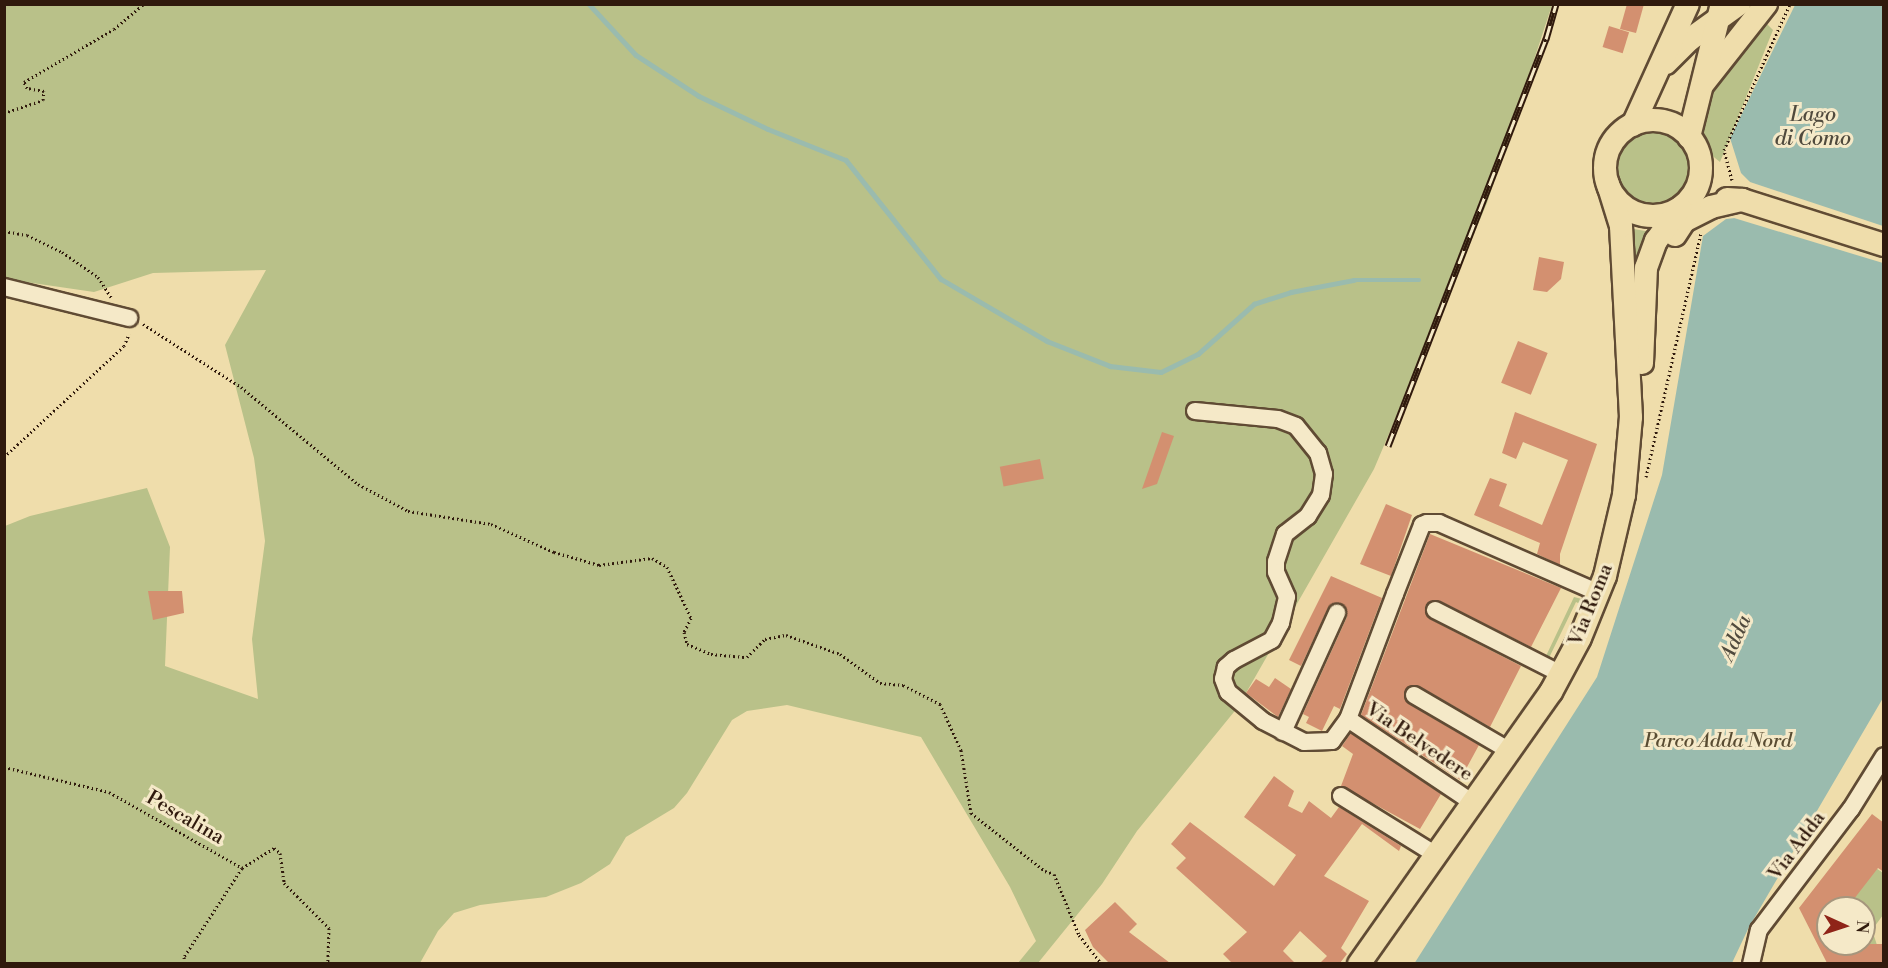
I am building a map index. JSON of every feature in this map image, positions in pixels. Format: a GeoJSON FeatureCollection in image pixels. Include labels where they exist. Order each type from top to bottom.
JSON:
{"type":"FeatureCollection","features":[{"type":"Feature","properties":{"kind":"main road"},"geometry":{"type":"LineString","coordinates":[[1688,4],[1652,77],[1633,125],[1611,146],[1606,162],[1608,184],[1617,200],[1636,213],[1658,216],[1685,202],[1742,200]]}},
{"type":"Feature","properties":{"kind":"main road"},"geometry":{"type":"LineString","coordinates":[[1652,77],[1720,11],[1739,4]]}},
{"type":"Feature","properties":{"kind":"main road"},"geometry":{"type":"LineString","coordinates":[[1699,89],[1766,4]]}},
{"type":"Feature","properties":{"kind":"main road"},"geometry":{"type":"LineString","coordinates":[[1689,136],[1720,11]]}},
{"type":"Feature","properties":{"kind":"main road"},"geometry":{"type":"LineString","coordinates":[[1633,125],[1663,122],[1689,136],[1698,153],[1700,172],[1685,202]]}},
{"type":"Feature","properties":{"kind":"main road"},"geometry":{"type":"LineString","coordinates":[[1700,172],[1742,200],[1884,245]]}},
{"type":"Feature","properties":{"kind":"main road","name":"Via Roma"},"geometry":{"type":"LineString","coordinates":[[1359,963],[1510,751],[1561,674],[1599,593],[1622,506],[1631,417],[1621,226],[1608,184]]}},
{"type":"Feature","properties":{"kind":"main road","name":"Via Roma"},"geometry":{"type":"LineString","coordinates":[[1641,396],[1652,291],[1660,258],[1684,221],[1711,207],[1742,200]]}},
{"type":"Feature","properties":{"kind":"main road","name":"Via Roma"},"geometry":{"type":"LineString","coordinates":[[1375,963],[1547,716],[1590,642],[1615,579],[1630,524],[1640,451],[1646,268],[1656,241],[1685,202]]}},
{"type":"Feature","properties":{"kind":"street"},"geometry":{"type":"LineString","coordinates":[[4,287],[129,318]]}},
{"type":"Feature","properties":{"kind":"street","name":"Via Belvedere"},"geometry":{"type":"LineString","coordinates":[[1195,411],[1254,415],[1296,426],[1318,453],[1324,474],[1316,504],[1285,534],[1280,546],[1276,572],[1287,597],[1281,623],[1272,640],[1226,667],[1223,679],[1228,692],[1263,721],[1304,742],[1323,744],[1332,741],[1348,719],[1473,802]]}},
{"type":"Feature","properties":{"kind":"street"},"geometry":{"type":"LineString","coordinates":[[1348,719],[1422,525],[1438,524],[1599,593]]}},
{"type":"Feature","properties":{"kind":"street"},"geometry":{"type":"LineString","coordinates":[[1435,610],[1561,674]]}},
{"type":"Feature","properties":{"kind":"street"},"geometry":{"type":"LineString","coordinates":[[1283,732],[1337,613]]}},
{"type":"Feature","properties":{"kind":"street"},"geometry":{"type":"LineString","coordinates":[[1414,695],[1510,751]]}},
{"type":"Feature","properties":{"kind":"street","name":"Via Adda"},"geometry":{"type":"LineString","coordinates":[[1751,963],[1759,930],[1851,809],[1884,756]]}},
{"type":"Feature","properties":{"kind":"street"},"geometry":{"type":"LineString","coordinates":[[1341,796],[1436,855]]}},
{"type":"Feature","properties":{"kind":"path"},"geometry":{"type":"LineString","coordinates":[[4,113],[43,100],[44,91],[27,88],[24,82],[114,29],[144,4]]}},
{"type":"Feature","properties":{"kind":"path"},"geometry":{"type":"LineString","coordinates":[[1776,33],[1790,4]]}},
{"type":"Feature","properties":{"kind":"path"},"geometry":{"type":"LineString","coordinates":[[4,457],[124,346],[131,330],[129,318]]}},
{"type":"Feature","properties":{"kind":"path"},"geometry":{"type":"LineString","coordinates":[[242,387],[358,484],[408,511],[491,524],[554,552],[599,565],[652,558],[667,567],[690,618],[684,632],[687,644],[711,654],[747,657],[765,639],[786,635],[840,654],[880,683],[903,685],[940,704],[961,750],[971,813],[1045,872],[1054,874],[1078,935],[1102,963]]}},
{"type":"Feature","properties":{"kind":"path","name":"Pescalina"},"geometry":{"type":"LineString","coordinates":[[4,767],[109,792],[242,868]]}},
{"type":"Feature","properties":{"kind":"path"},"geometry":{"type":"LineString","coordinates":[[185,963],[184,957],[242,868],[274,848],[280,853],[284,883],[329,928],[328,963]]}},
{"type":"Feature","properties":{"kind":"green space"},"geometry":{"type":"Polygon","coordinates":[[[5,5],[1552,5],[1487,203],[1374,469],[1238,707],[1137,831],[1102,884],[1038,963],[1018,963],[1036,941],[1010,887],[921,737],[787,705],[747,711],[732,720],[687,793],[674,808],[626,837],[610,864],[581,883],[546,897],[480,905],[454,913],[438,931],[420,963],[5,964],[5,526],[30,516],[147,488],[170,547],[165,666],[258,699],[252,639],[265,541],[254,458],[225,345],[266,270],[153,273],[94,292],[5,279],[5,5]]]}},
{"type":"Feature","properties":{"kind":"green space"},"geometry":{"type":"Polygon","coordinates":[[[1764,21],[1773,30],[1720,162],[1689,137],[1699,89],[1764,21]]]}},
{"type":"Feature","properties":{"kind":"green space"},"geometry":{"type":"Polygon","coordinates":[[[1652,129],[1668,132],[1681,141],[1690,154],[1693,170],[1690,186],[1681,199],[1668,208],[1652,211],[1636,208],[1623,199],[1614,186],[1611,170],[1614,154],[1623,141],[1636,132],[1652,129]]]}},
{"type":"Feature","properties":{"kind":"green space"},"geometry":{"type":"Polygon","coordinates":[[[1628,228],[1651,232],[1636,358],[1628,228]]]}},
{"type":"Feature","properties":{"kind":"green space"},"geometry":{"type":"Polygon","coordinates":[[[1574,597],[1582,599],[1580,604],[1576,602],[1548,660],[1539,656],[1546,656],[1574,597]]]}},
{"type":"Feature","properties":{"kind":"green space"},"geometry":{"type":"Polygon","coordinates":[[[1876,868],[1883,873],[1883,915],[1876,925],[1876,896],[1854,896],[1876,868]]]}},
{"type":"Feature","properties":{"kind":"green space"},"geometry":{"type":"Polygon","coordinates":[[[1876,942],[1883,963],[1865,963],[1861,956],[1876,956],[1876,942]]]}},
{"type":"Feature","properties":{"kind":"water","name":"Parco Adda Nord"},"geometry":{"type":"Polygon","coordinates":[[[1795,5],[1883,5],[1883,698],[1749,927],[1732,963],[1414,964],[1597,677],[1662,475],[1703,236],[1726,219],[1735,218],[1750,182],[1741,173],[1730,138],[1795,5]]]}},
{"type":"Feature","properties":{"kind":"pier"},"geometry":{"type":"Polygon","coordinates":[[[1747,181],[1883,226],[1883,263],[1734,218],[1747,181]]]}},
{"type":"Feature","properties":{"kind":"building"},"geometry":{"type":"Polygon","coordinates":[[[1627,4],[1644,4],[1636,33],[1620,29],[1627,4]]]}},
{"type":"Feature","properties":{"kind":"building"},"geometry":{"type":"Polygon","coordinates":[[[1609,26],[1629,32],[1623,53],[1603,47],[1609,26]]]}},
{"type":"Feature","properties":{"kind":"building"},"geometry":{"type":"Polygon","coordinates":[[[1539,257],[1564,262],[1561,279],[1547,292],[1533,290],[1539,257]]]}},
{"type":"Feature","properties":{"kind":"building"},"geometry":{"type":"Polygon","coordinates":[[[1518,341],[1548,353],[1531,395],[1501,383],[1518,341]]]}},
{"type":"Feature","properties":{"kind":"building"},"geometry":{"type":"Polygon","coordinates":[[[1515,412],[1597,444],[1560,554],[1560,565],[1537,554],[1540,543],[1474,515],[1490,478],[1507,484],[1499,506],[1542,525],[1568,460],[1523,442],[1516,459],[1502,453],[1515,412]]]}},
{"type":"Feature","properties":{"kind":"building"},"geometry":{"type":"Polygon","coordinates":[[[1162,432],[1174,436],[1157,484],[1142,489],[1162,432]]]}},
{"type":"Feature","properties":{"kind":"building"},"geometry":{"type":"Polygon","coordinates":[[[1040,459],[1044,479],[1004,486],[1000,467],[1040,459]]]}},
{"type":"Feature","properties":{"kind":"building"},"geometry":{"type":"Polygon","coordinates":[[[1386,504],[1412,515],[1391,576],[1360,564],[1386,504]]]}},
{"type":"Feature","properties":{"kind":"building"},"geometry":{"type":"Polygon","coordinates":[[[1430,534],[1561,588],[1531,647],[1440,601],[1426,605],[1425,611],[1430,619],[1521,666],[1490,727],[1419,686],[1409,686],[1405,690],[1409,704],[1479,745],[1460,780],[1361,715],[1430,534]]]}},
{"type":"Feature","properties":{"kind":"building"},"geometry":{"type":"Polygon","coordinates":[[[1331,576],[1382,598],[1340,709],[1334,706],[1322,731],[1306,723],[1309,717],[1303,714],[1347,617],[1345,606],[1337,603],[1328,608],[1301,666],[1289,660],[1331,576]]]}},
{"type":"Feature","properties":{"kind":"building"},"geometry":{"type":"Polygon","coordinates":[[[148,591],[182,591],[184,613],[153,620],[148,591]]]}},
{"type":"Feature","properties":{"kind":"building"},"geometry":{"type":"Polygon","coordinates":[[[1275,678],[1291,689],[1278,717],[1246,693],[1256,679],[1269,687],[1275,678]]]}},
{"type":"Feature","properties":{"kind":"building"},"geometry":{"type":"Polygon","coordinates":[[[1351,733],[1441,794],[1420,829],[1341,786],[1353,754],[1342,746],[1351,733]]]}},
{"type":"Feature","properties":{"kind":"building"},"geometry":{"type":"Polygon","coordinates":[[[1274,776],[1294,791],[1288,806],[1302,813],[1309,801],[1331,818],[1339,807],[1401,846],[1399,851],[1362,824],[1324,876],[1369,901],[1341,948],[1347,954],[1340,963],[1320,963],[1327,956],[1300,931],[1283,951],[1295,963],[1232,963],[1223,954],[1247,932],[1176,868],[1186,858],[1171,844],[1190,822],[1274,886],[1296,855],[1244,817],[1274,776]]]}},
{"type":"Feature","properties":{"kind":"building"},"geometry":{"type":"Polygon","coordinates":[[[1872,814],[1884,823],[1884,872],[1878,868],[1856,896],[1816,896],[1816,941],[1799,908],[1872,814]]]}},
{"type":"Feature","properties":{"kind":"building"},"geometry":{"type":"Polygon","coordinates":[[[1115,902],[1137,924],[1129,932],[1170,963],[1109,963],[1093,947],[1085,930],[1115,902]]]}},
{"type":"Feature","properties":{"kind":"building"},"geometry":{"type":"Polygon","coordinates":[[[1876,944],[1884,944],[1884,963],[1827,963],[1823,956],[1876,956],[1876,944]]]}},
{"type":"Feature","properties":{"kind":"waterway"},"geometry":{"type":"LineString","coordinates":[[589,4],[636,55],[699,96],[768,129],[846,160],[941,279],[1047,341],[1110,366],[1161,372],[1198,354],[1254,304],[1291,292],[1354,280],[1419,280]]}},
{"type":"Feature","properties":{"kind":"railway"},"geometry":{"type":"LineString","coordinates":[[1388,446],[1546,39],[1556,4]]}},
{"type":"Feature","properties":{"kind":"water label","name":"Lago di Como"},"geometry":{"type":"Point","coordinates":[1813,127]}},
{"type":"Feature","properties":{"kind":"water label","name":"Adda"},"geometry":{"type":"Point","coordinates":[1736,638]}}]}
